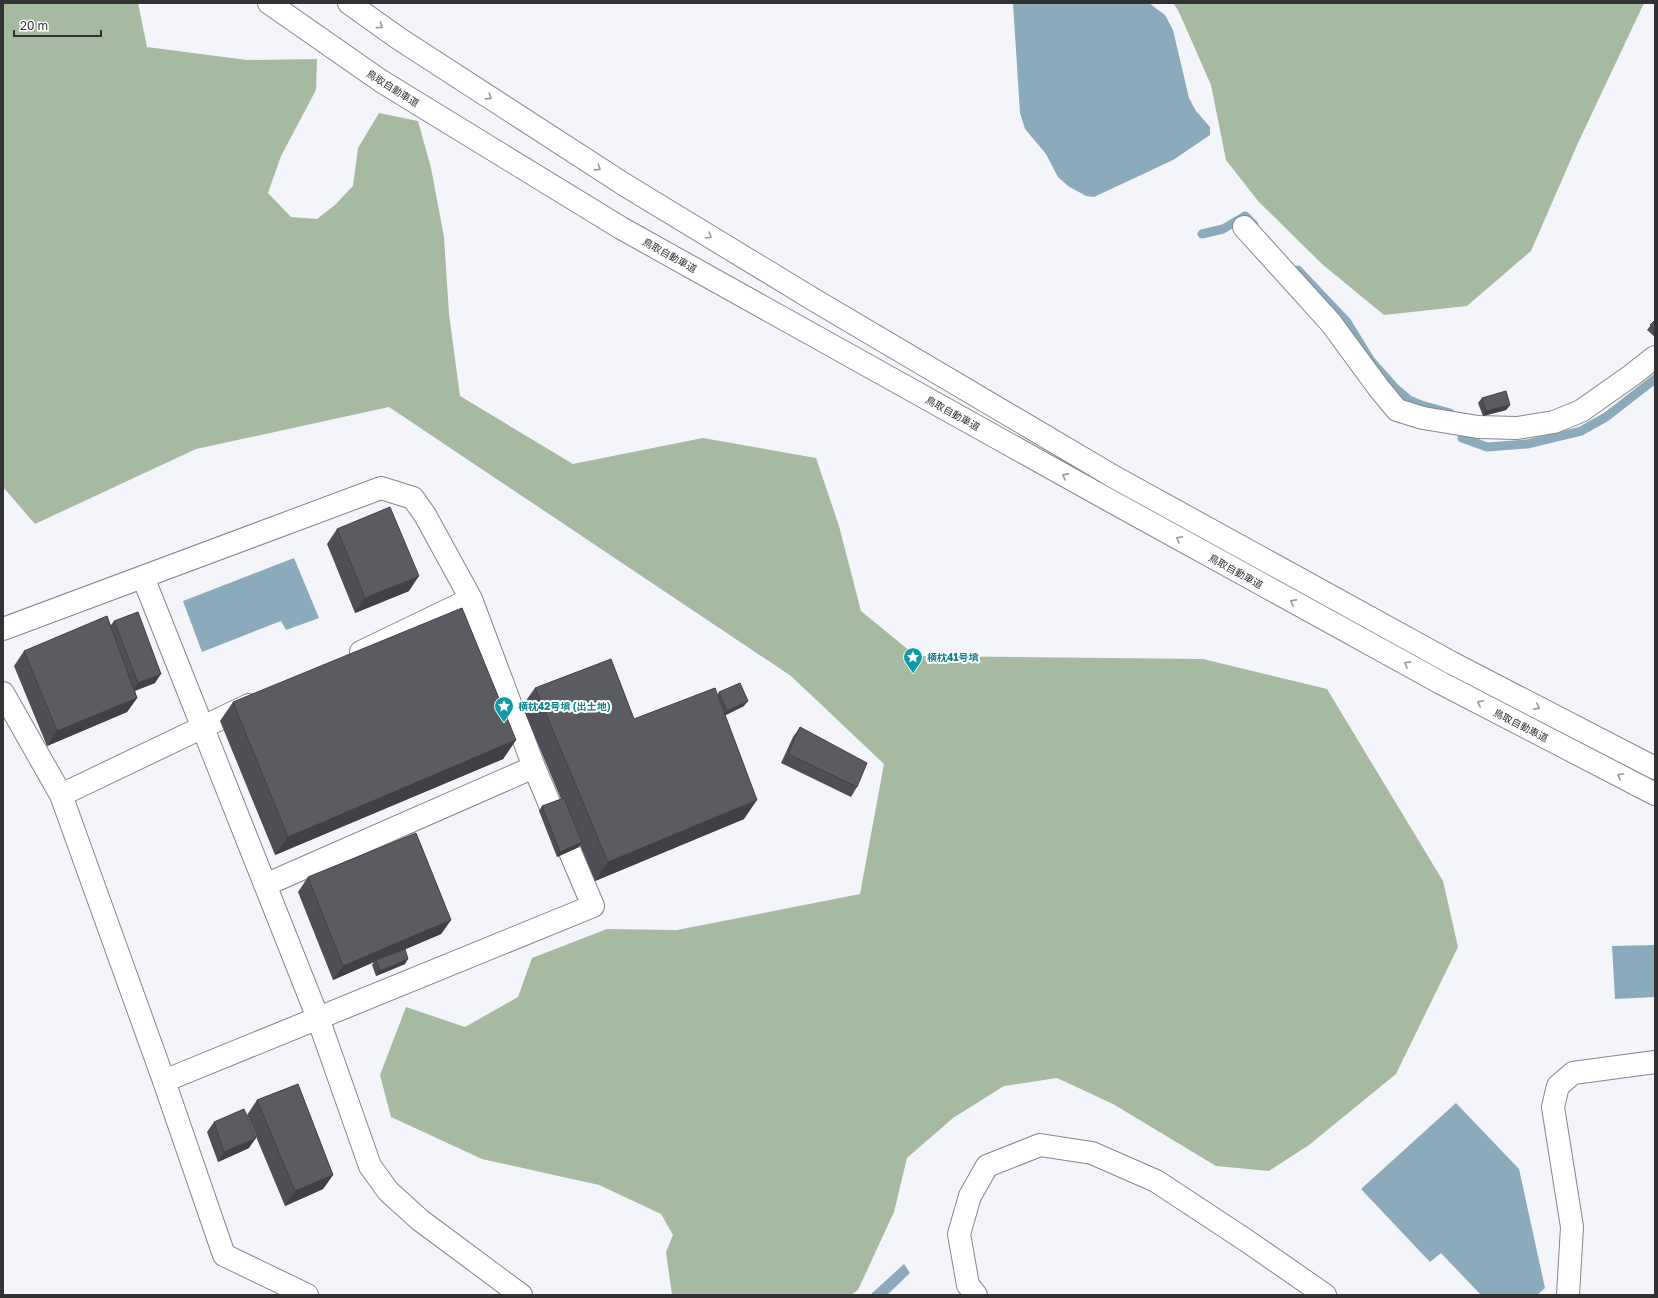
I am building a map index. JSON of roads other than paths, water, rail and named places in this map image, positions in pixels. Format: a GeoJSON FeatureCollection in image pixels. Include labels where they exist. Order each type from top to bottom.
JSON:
{"type":"FeatureCollection","features":[{"type":"Feature","properties":{"kind":"main road","name":"鳥取自動車道"},"geometry":{"type":"LineString","coordinates":[[269,3],[381,81],[621,228],[1441,683],[1655,794]]}},
{"type":"Feature","properties":{"kind":"main road"},"geometry":{"type":"LineString","coordinates":[[348,3],[398,38],[625,185],[816,301],[1116,478],[1452,663],[1655,768]]}},
{"type":"Feature","properties":{"kind":"main road"},"geometry":{"type":"LineString","coordinates":[[1244,227],[1331,323],[1378,387],[1397,410],[1422,418],[1478,427],[1510,428],[1554,422],[1581,411],[1655,357]]}},
{"type":"Feature","properties":{"kind":"main road"},"geometry":{"type":"LineString","coordinates":[[3,630],[381,488],[413,498],[425,515],[471,599],[534,767],[593,906],[164,1081]]}},
{"type":"Feature","properties":{"kind":"main road"},"geometry":{"type":"LineString","coordinates":[[143,577],[318,1018],[370,1166],[388,1191],[420,1220],[521,1295]]}},
{"type":"Feature","properties":{"kind":"main road"},"geometry":{"type":"LineString","coordinates":[[344,660],[471,599]]}},
{"type":"Feature","properties":{"kind":"main road"},"geometry":{"type":"LineString","coordinates":[[3,693],[61,795],[164,1081],[224,1255],[307,1295]]}},
{"type":"Feature","properties":{"kind":"main road"},"geometry":{"type":"LineString","coordinates":[[61,795],[266,697]]}},
{"type":"Feature","properties":{"kind":"main road"},"geometry":{"type":"LineString","coordinates":[[265,885],[534,767]]}},
{"type":"Feature","properties":{"kind":"main road"},"geometry":{"type":"LineString","coordinates":[[1568,1295],[1572,1227],[1553,1107],[1558,1086],[1573,1073],[1655,1062]]}},
{"type":"Feature","properties":{"kind":"main road"},"geometry":{"type":"LineString","coordinates":[[976,1295],[968,1285],[959,1234],[970,1196],[987,1166],[1040,1145],[1092,1153],[1156,1181],[1247,1241],[1324,1295]]}},
{"type":"Feature","properties":{"kind":"water"},"geometry":{"type":"Polygon","coordinates":[[[1013,3],[1149,3],[1165,15],[1173,30],[1189,98],[1196,111],[1210,127],[1210,135],[1173,160],[1094,197],[1086,196],[1068,186],[1058,177],[1046,154],[1025,129],[1020,113],[1013,3]]]}},
{"type":"Feature","properties":{"kind":"water"},"geometry":{"type":"Polygon","coordinates":[[[294,558],[319,618],[286,630],[281,621],[202,652],[183,601],[294,558]]]}},
{"type":"Feature","properties":{"kind":"water"},"geometry":{"type":"Polygon","coordinates":[[[1655,945],[1655,997],[1615,999],[1612,946],[1655,945]]]}},
{"type":"Feature","properties":{"kind":"water"},"geometry":{"type":"Polygon","coordinates":[[[1456,1103],[1519,1169],[1545,1288],[1537,1295],[1481,1295],[1441,1253],[1430,1262],[1361,1189],[1456,1103]]]}},
{"type":"Feature","properties":{"kind":"water"},"geometry":{"type":"Polygon","coordinates":[[[904,1264],[910,1273],[887,1295],[870,1295],[904,1264]]]}},
{"type":"Feature","properties":{"kind":"waterway"},"geometry":{"type":"LineString","coordinates":[[1202,234],[1223,229],[1245,216],[1254,225]]}},
{"type":"Feature","properties":{"kind":"waterway"},"geometry":{"type":"LineString","coordinates":[[1298,270],[1347,322],[1371,361],[1395,388],[1409,400],[1450,413]]}},
{"type":"Feature","properties":{"kind":"waterway"},"geometry":{"type":"LineString","coordinates":[[1462,438],[1487,447],[1527,444],[1581,431],[1606,417],[1655,379]]}},
{"type":"Feature","properties":{"kind":"place","name":"横枕41号墳"},"geometry":{"type":"Point","coordinates":[913,674]}},
{"type":"Feature","properties":{"kind":"place","name":"横枕42号墳 (出土地)"},"geometry":{"type":"Point","coordinates":[504,723]}}]}
